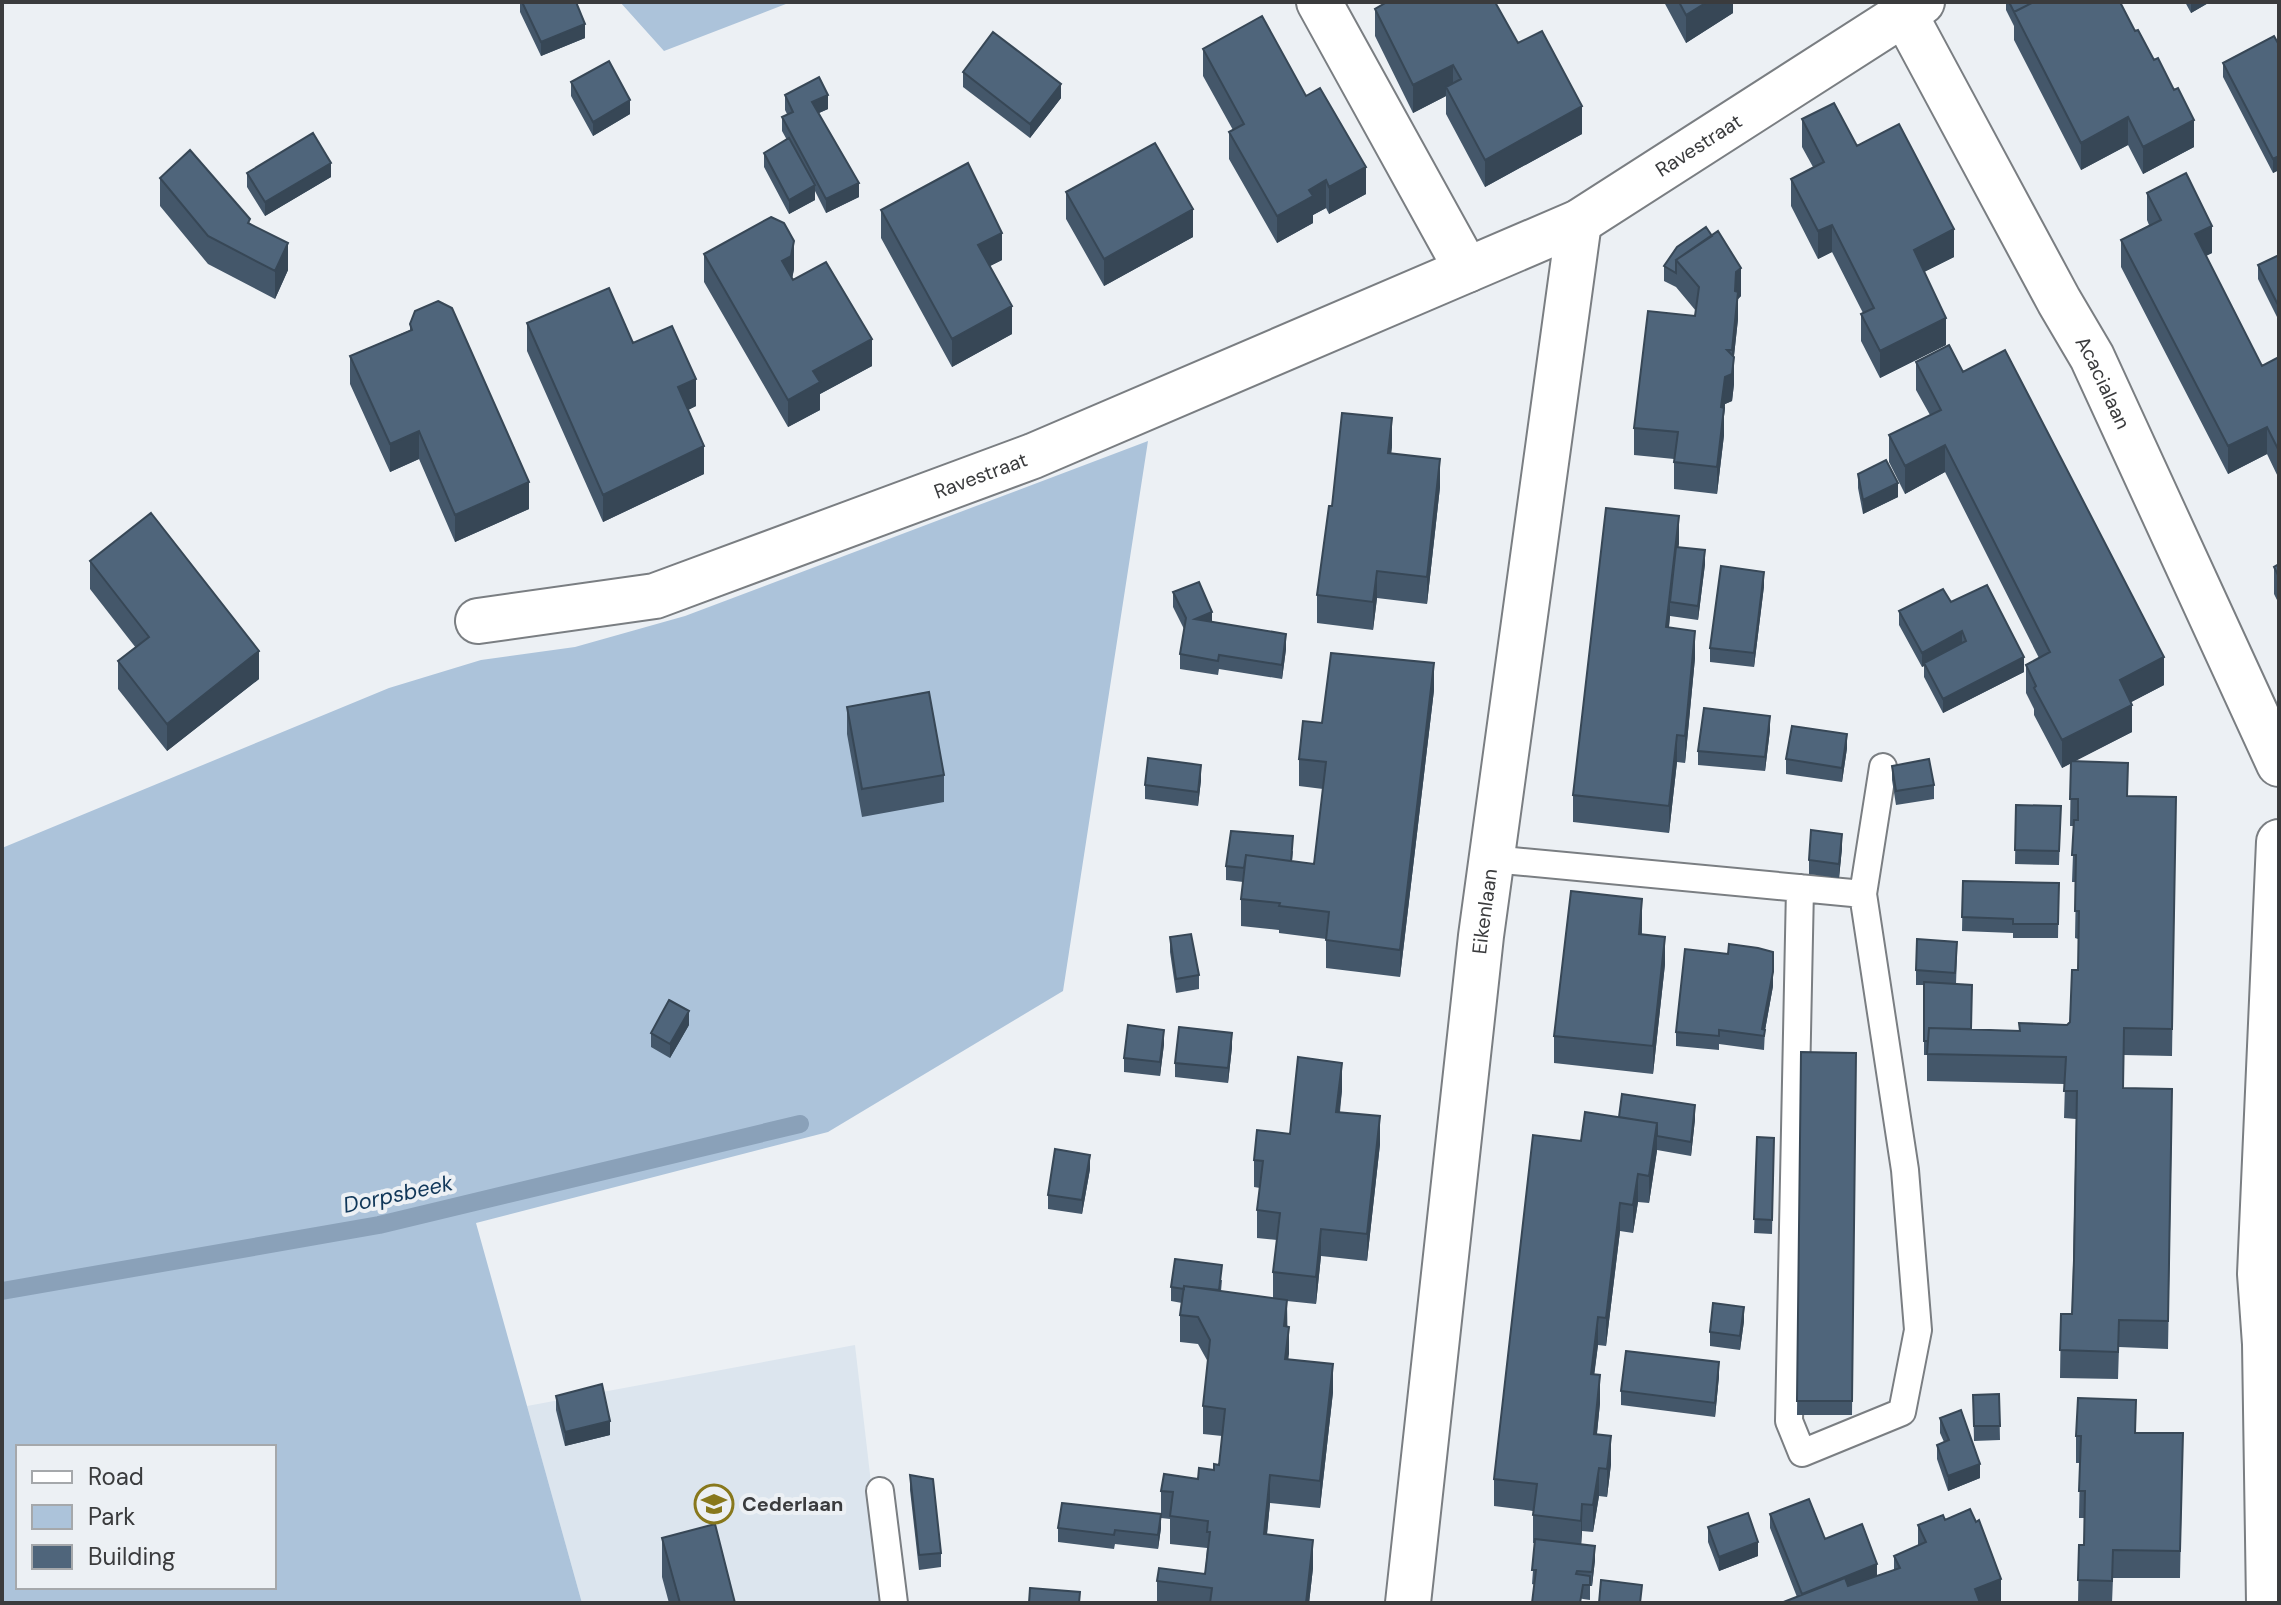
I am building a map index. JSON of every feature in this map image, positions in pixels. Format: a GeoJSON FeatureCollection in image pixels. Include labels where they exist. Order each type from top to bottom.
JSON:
{"type":"FeatureCollection","features":[{"type":"Feature","properties":{"kind":"street"},"geometry":{"type":"LineString","coordinates":[[1319,2],[1467,270]]}},
{"type":"Feature","properties":{"kind":"street","name":"Ravestraat"},"geometry":{"type":"LineString","coordinates":[[478,621],[655,596],[1033,456],[1579,222],[1913,7]]}},
{"type":"Feature","properties":{"kind":"street","name":"Acacialaan"},"geometry":{"type":"LineString","coordinates":[[1913,7],[2059,301],[2092,357],[2279,764]]}},
{"type":"Feature","properties":{"kind":"street","name":"Eikenlaan"},"geometry":{"type":"LineString","coordinates":[[1408,1603],[1481,936],[1579,222]]}},
{"type":"Feature","properties":{"kind":"street"},"geometry":{"type":"LineString","coordinates":[[2269,1603],[2272,1344],[2260,1274],[2279,842]]}},
{"type":"Feature","properties":{"kind":"lane"},"geometry":{"type":"LineString","coordinates":[[1800,888],[1789,1421],[1802,1453],[1902,1412],[1918,1330],[1905,1170],[1863,894],[1883,767]]}},
{"type":"Feature","properties":{"kind":"lane"},"geometry":{"type":"LineString","coordinates":[[1492,859],[1863,894]]}},
{"type":"Feature","properties":{"kind":"lane"},"geometry":{"type":"LineString","coordinates":[[880,1491],[894,1603]]}},
{"type":"Feature","properties":{"kind":"shaded area","name":"Cederlaan"},"geometry":{"type":"Polygon","coordinates":[[[855,1345],[885,1603],[582,1603],[527,1406],[855,1345]]]}},
{"type":"Feature","properties":{"kind":"green space"},"geometry":{"type":"Polygon","coordinates":[[[620,2],[791,2],[664,51],[620,2]]]}},
{"type":"Feature","properties":{"kind":"green space"},"geometry":{"type":"Polygon","coordinates":[[[1148,441],[1063,991],[828,1132],[476,1223],[582,1603],[2,1603],[2,848],[389,688],[481,660],[575,647],[685,616],[1148,441]]]}},
{"type":"Feature","properties":{"kind":"building"},"geometry":{"type":"Polygon","coordinates":[[[522,2],[576,2],[585,24],[541,42],[522,2]]]}},
{"type":"Feature","properties":{"kind":"building"},"geometry":{"type":"Polygon","coordinates":[[[1387,2],[1495,2],[1518,43],[1542,31],[1582,106],[1485,160],[1446,87],[1461,79],[1453,65],[1413,85],[1375,9],[1387,2]]]}},
{"type":"Feature","properties":{"kind":"building"},"geometry":{"type":"Polygon","coordinates":[[[1679,2],[1707,2],[1686,15],[1679,2]]]}},
{"type":"Feature","properties":{"kind":"building"},"geometry":{"type":"Polygon","coordinates":[[[2009,2],[2034,2],[2014,12],[2009,2]]]}},
{"type":"Feature","properties":{"kind":"building"},"geometry":{"type":"Polygon","coordinates":[[[2034,2],[2120,2],[2154,60],[2158,58],[2174,90],[2178,88],[2194,120],[2143,147],[2128,117],[2081,143],[2014,12],[2034,2]]]}},
{"type":"Feature","properties":{"kind":"building"},"geometry":{"type":"Polygon","coordinates":[[[1262,16],[1306,96],[1320,88],[1366,167],[1329,187],[1326,180],[1309,190],[1313,196],[1277,216],[1229,132],[1244,124],[1203,49],[1262,16]]]}},
{"type":"Feature","properties":{"kind":"building"},"geometry":{"type":"Polygon","coordinates":[[[993,32],[1061,84],[1030,124],[963,72],[993,32]]]}},
{"type":"Feature","properties":{"kind":"building"},"geometry":{"type":"Polygon","coordinates":[[[2274,36],[2279,45],[2279,156],[2273,159],[2223,63],[2274,36]]]}},
{"type":"Feature","properties":{"kind":"building"},"geometry":{"type":"Polygon","coordinates":[[[609,61],[630,100],[593,122],[571,82],[609,61]]]}},
{"type":"Feature","properties":{"kind":"building"},"geometry":{"type":"Polygon","coordinates":[[[819,77],[828,95],[812,102],[859,183],[826,199],[782,117],[793,112],[785,95],[819,77]]]}},
{"type":"Feature","properties":{"kind":"building"},"geometry":{"type":"Polygon","coordinates":[[[1834,103],[1857,146],[1899,124],[1954,229],[1914,250],[1946,318],[1880,351],[1861,314],[1874,308],[1832,225],[1818,231],[1791,179],[1824,162],[1802,119],[1834,103]]]}},
{"type":"Feature","properties":{"kind":"building"},"geometry":{"type":"Polygon","coordinates":[[[313,133],[331,163],[265,202],[247,173],[313,133]]]}},
{"type":"Feature","properties":{"kind":"building"},"geometry":{"type":"Polygon","coordinates":[[[789,138],[815,185],[789,200],[764,153],[789,138]]]}},
{"type":"Feature","properties":{"kind":"building"},"geometry":{"type":"Polygon","coordinates":[[[1155,143],[1193,209],[1104,259],[1066,192],[1155,143]]]}},
{"type":"Feature","properties":{"kind":"building"},"geometry":{"type":"Polygon","coordinates":[[[190,150],[250,219],[248,223],[288,243],[275,271],[208,236],[160,178],[190,150]]]}},
{"type":"Feature","properties":{"kind":"building"},"geometry":{"type":"Polygon","coordinates":[[[968,163],[1002,233],[978,245],[1012,306],[952,339],[881,210],[968,163]]]}},
{"type":"Feature","properties":{"kind":"building"},"geometry":{"type":"Polygon","coordinates":[[[2186,173],[2212,226],[2195,234],[2262,366],[2279,357],[2279,451],[2267,427],[2228,446],[2121,240],[2161,220],[2147,193],[2186,173]]]}},
{"type":"Feature","properties":{"kind":"building"},"geometry":{"type":"Polygon","coordinates":[[[771,217],[784,223],[794,241],[791,256],[782,261],[793,280],[826,262],[872,339],[813,371],[820,382],[788,400],[704,254],[771,217]]]}},
{"type":"Feature","properties":{"kind":"building"},"geometry":{"type":"Polygon","coordinates":[[[1706,227],[1712,236],[1676,260],[1676,273],[1664,266],[1677,247],[1706,227]]]}},
{"type":"Feature","properties":{"kind":"building"},"geometry":{"type":"Polygon","coordinates":[[[1718,231],[1741,268],[1736,272],[1735,291],[1738,292],[1732,350],[1727,350],[1734,357],[1732,374],[1725,377],[1717,467],[1674,462],[1678,432],[1634,428],[1648,311],[1695,316],[1699,287],[1676,260],[1718,231]]]}},
{"type":"Feature","properties":{"kind":"building"},"geometry":{"type":"Polygon","coordinates":[[[2279,255],[2279,307],[2258,265],[2279,255]]]}},
{"type":"Feature","properties":{"kind":"building"},"geometry":{"type":"Polygon","coordinates":[[[609,288],[633,343],[672,326],[696,379],[678,387],[704,446],[603,495],[527,323],[609,288]]]}},
{"type":"Feature","properties":{"kind":"building"},"geometry":{"type":"Polygon","coordinates":[[[438,301],[452,308],[529,482],[455,515],[419,431],[390,444],[350,356],[412,330],[410,324],[415,311],[438,301]]]}},
{"type":"Feature","properties":{"kind":"building"},"geometry":{"type":"Polygon","coordinates":[[[1949,345],[1963,372],[2005,350],[2164,657],[2120,680],[2132,705],[2062,740],[2034,688],[2036,686],[2026,665],[2050,652],[1945,445],[1905,466],[1889,435],[1941,410],[1916,362],[1949,345]]]}},
{"type":"Feature","properties":{"kind":"building"},"geometry":{"type":"Polygon","coordinates":[[[1342,413],[1392,418],[1388,453],[1440,459],[1427,577],[1377,571],[1373,602],[1317,595],[1329,506],[1332,506],[1342,413]]]}},
{"type":"Feature","properties":{"kind":"building"},"geometry":{"type":"Polygon","coordinates":[[[1886,460],[1898,483],[1863,500],[1858,474],[1886,460]]]}},
{"type":"Feature","properties":{"kind":"building"},"geometry":{"type":"Polygon","coordinates":[[[1606,508],[1679,516],[1666,627],[1695,631],[1685,736],[1677,735],[1669,806],[1573,795],[1606,508]]]}},
{"type":"Feature","properties":{"kind":"building"},"geometry":{"type":"Polygon","coordinates":[[[151,513],[259,651],[167,724],[118,661],[149,637],[90,561],[151,513]]]}},
{"type":"Feature","properties":{"kind":"building"},"geometry":{"type":"Polygon","coordinates":[[[1676,547],[1705,550],[1698,606],[1670,602],[1676,547]]]}},
{"type":"Feature","properties":{"kind":"building"},"geometry":{"type":"Polygon","coordinates":[[[1721,566],[1764,572],[1754,653],[1710,648],[1721,566]]]}},
{"type":"Feature","properties":{"kind":"building"},"geometry":{"type":"Polygon","coordinates":[[[1199,582],[1212,612],[1195,619],[1286,634],[1282,665],[1219,655],[1218,661],[1180,654],[1186,618],[1173,592],[1199,582]]]}},
{"type":"Feature","properties":{"kind":"building"},"geometry":{"type":"Polygon","coordinates":[[[1987,585],[2024,657],[1943,699],[1924,663],[1966,641],[1962,631],[1922,653],[1899,611],[1943,589],[1951,602],[1987,585]]]}},
{"type":"Feature","properties":{"kind":"building"},"geometry":{"type":"Polygon","coordinates":[[[1331,653],[1434,663],[1400,950],[1326,940],[1329,912],[1241,899],[1246,855],[1314,864],[1326,762],[1299,759],[1303,721],[1322,723],[1331,653]]]}},
{"type":"Feature","properties":{"kind":"building"},"geometry":{"type":"Polygon","coordinates":[[[929,692],[944,775],[862,789],[847,707],[929,692]]]}},
{"type":"Feature","properties":{"kind":"building"},"geometry":{"type":"Polygon","coordinates":[[[1704,708],[1770,716],[1765,757],[1698,751],[1704,708]]]}},
{"type":"Feature","properties":{"kind":"building"},"geometry":{"type":"Polygon","coordinates":[[[1792,726],[1847,734],[1842,768],[1786,759],[1792,726]]]}},
{"type":"Feature","properties":{"kind":"building"},"geometry":{"type":"Polygon","coordinates":[[[1148,758],[1201,765],[1198,792],[1145,785],[1148,758]]]}},
{"type":"Feature","properties":{"kind":"building"},"geometry":{"type":"Polygon","coordinates":[[[1929,759],[1934,785],[1896,791],[1892,766],[1929,759]]]}},
{"type":"Feature","properties":{"kind":"building"},"geometry":{"type":"Polygon","coordinates":[[[2071,761],[2128,763],[2127,796],[2176,797],[2172,1029],[2124,1028],[2123,1088],[2172,1089],[2168,1321],[2119,1320],[2118,1352],[2060,1350],[2061,1314],[2072,1314],[2074,1260],[2077,1091],[2064,1091],[2066,1057],[1927,1054],[1929,1028],[2020,1031],[2019,1023],[2067,1025],[2070,1022],[2072,970],[2078,970],[2079,911],[2075,911],[2076,855],[2072,855],[2078,799],[2070,799],[2071,761]]]}},
{"type":"Feature","properties":{"kind":"building"},"geometry":{"type":"Polygon","coordinates":[[[2016,805],[2061,806],[2059,851],[2015,850],[2016,805]]]}},
{"type":"Feature","properties":{"kind":"building"},"geometry":{"type":"Polygon","coordinates":[[[1811,830],[1842,834],[1839,864],[1809,860],[1811,830]]]}},
{"type":"Feature","properties":{"kind":"building"},"geometry":{"type":"Polygon","coordinates":[[[1231,831],[1293,836],[1291,861],[1246,855],[1244,868],[1226,866],[1231,831]]]}},
{"type":"Feature","properties":{"kind":"building"},"geometry":{"type":"Polygon","coordinates":[[[1963,881],[2059,883],[2058,924],[2013,924],[2013,919],[1962,917],[1963,881]]]}},
{"type":"Feature","properties":{"kind":"building"},"geometry":{"type":"Polygon","coordinates":[[[1571,891],[1642,899],[1639,934],[1665,937],[1653,1046],[1554,1036],[1571,891]]]}},
{"type":"Feature","properties":{"kind":"building"},"geometry":{"type":"Polygon","coordinates":[[[1191,934],[1199,975],[1176,979],[1170,937],[1191,934]]]}},
{"type":"Feature","properties":{"kind":"building"},"geometry":{"type":"Polygon","coordinates":[[[1917,939],[1957,942],[1955,973],[1916,970],[1917,939]]]}},
{"type":"Feature","properties":{"kind":"building"},"geometry":{"type":"Polygon","coordinates":[[[1729,944],[1773,952],[1773,972],[1762,1029],[1765,1030],[1764,1036],[1719,1030],[1719,1036],[1676,1032],[1685,949],[1728,954],[1729,944]]]}},
{"type":"Feature","properties":{"kind":"building"},"geometry":{"type":"Polygon","coordinates":[[[1924,982],[1972,985],[1971,1029],[1929,1028],[1928,1041],[1924,1041],[1924,982]]]}},
{"type":"Feature","properties":{"kind":"building"},"geometry":{"type":"Polygon","coordinates":[[[669,1000],[689,1011],[670,1044],[651,1033],[669,1000]]]}},
{"type":"Feature","properties":{"kind":"building"},"geometry":{"type":"Polygon","coordinates":[[[1128,1025],[1164,1030],[1160,1062],[1124,1058],[1128,1025]]]}},
{"type":"Feature","properties":{"kind":"building"},"geometry":{"type":"Polygon","coordinates":[[[1179,1027],[1232,1033],[1228,1068],[1175,1063],[1179,1027]]]}},
{"type":"Feature","properties":{"kind":"building"},"geometry":{"type":"Polygon","coordinates":[[[1801,1052],[1856,1053],[1852,1401],[1797,1401],[1801,1052]]]}},
{"type":"Feature","properties":{"kind":"building"},"geometry":{"type":"Polygon","coordinates":[[[1298,1057],[1342,1063],[1336,1112],[1380,1116],[1367,1234],[1321,1229],[1316,1277],[1273,1272],[1280,1213],[1257,1210],[1263,1161],[1254,1160],[1257,1130],[1290,1134],[1298,1057]]]}},
{"type":"Feature","properties":{"kind":"building"},"geometry":{"type":"Polygon","coordinates":[[[1622,1094],[1695,1105],[1691,1142],[1657,1136],[1657,1123],[1619,1117],[1622,1094]]]}},
{"type":"Feature","properties":{"kind":"building"},"geometry":{"type":"Polygon","coordinates":[[[1585,1112],[1657,1123],[1649,1176],[1638,1174],[1633,1205],[1620,1203],[1606,1318],[1598,1317],[1591,1374],[1600,1375],[1594,1434],[1611,1436],[1607,1469],[1599,1468],[1593,1505],[1582,1504],[1581,1521],[1533,1515],[1537,1484],[1494,1479],[1533,1135],[1581,1141],[1585,1112]]]}},
{"type":"Feature","properties":{"kind":"building"},"geometry":{"type":"Polygon","coordinates":[[[1757,1137],[1774,1138],[1772,1220],[1754,1219],[1757,1137]]]}},
{"type":"Feature","properties":{"kind":"building"},"geometry":{"type":"Polygon","coordinates":[[[1055,1149],[1090,1155],[1082,1200],[1048,1195],[1055,1149]]]}},
{"type":"Feature","properties":{"kind":"building"},"geometry":{"type":"Polygon","coordinates":[[[1175,1259],[1222,1265],[1219,1290],[1171,1287],[1175,1259]]]}},
{"type":"Feature","properties":{"kind":"building"},"geometry":{"type":"Polygon","coordinates":[[[1184,1286],[1287,1300],[1284,1326],[1289,1327],[1285,1359],[1333,1364],[1320,1481],[1270,1475],[1264,1534],[1313,1540],[1306,1603],[1210,1603],[1212,1588],[1157,1581],[1159,1568],[1205,1574],[1210,1532],[1207,1532],[1208,1521],[1170,1516],[1173,1492],[1161,1491],[1164,1474],[1198,1479],[1199,1468],[1214,1470],[1214,1464],[1219,1465],[1225,1409],[1203,1406],[1210,1340],[1198,1317],[1180,1315],[1184,1286]]]}},
{"type":"Feature","properties":{"kind":"building"},"geometry":{"type":"Polygon","coordinates":[[[1713,1303],[1744,1307],[1740,1336],[1710,1332],[1713,1303]]]}},
{"type":"Feature","properties":{"kind":"building"},"geometry":{"type":"Polygon","coordinates":[[[1626,1351],[1719,1362],[1715,1403],[1621,1391],[1626,1351]]]}},
{"type":"Feature","properties":{"kind":"building"},"geometry":{"type":"Polygon","coordinates":[[[602,1384],[610,1421],[565,1432],[556,1396],[602,1384]]]}},
{"type":"Feature","properties":{"kind":"building"},"geometry":{"type":"Polygon","coordinates":[[[1999,1394],[2000,1426],[1974,1426],[1973,1395],[1999,1394]]]}},
{"type":"Feature","properties":{"kind":"building"},"geometry":{"type":"Polygon","coordinates":[[[2078,1398],[2136,1400],[2135,1433],[2183,1433],[2180,1551],[2113,1550],[2112,1581],[2078,1580],[2079,1545],[2084,1545],[2085,1491],[2079,1491],[2081,1436],[2076,1436],[2078,1398]]]}},
{"type":"Feature","properties":{"kind":"building"},"geometry":{"type":"Polygon","coordinates":[[[1961,1410],[1980,1464],[1948,1476],[1937,1445],[1949,1440],[1940,1418],[1961,1410]]]}},
{"type":"Feature","properties":{"kind":"building"},"geometry":{"type":"Polygon","coordinates":[[[910,1475],[933,1479],[941,1553],[919,1555],[910,1475]]]}},
{"type":"Feature","properties":{"kind":"building"},"geometry":{"type":"Polygon","coordinates":[[[1809,1499],[1825,1539],[1862,1524],[1877,1564],[1802,1594],[1770,1514],[1809,1499]]]}},
{"type":"Feature","properties":{"kind":"building"},"geometry":{"type":"Polygon","coordinates":[[[1062,1503],[1161,1514],[1158,1535],[1115,1530],[1114,1535],[1058,1528],[1062,1503]]]}},
{"type":"Feature","properties":{"kind":"building"},"geometry":{"type":"Polygon","coordinates":[[[1970,1509],[1976,1522],[1979,1520],[2001,1579],[1975,1589],[1980,1603],[1781,1603],[1845,1578],[1848,1586],[1900,1568],[1894,1556],[1926,1542],[1918,1525],[1943,1515],[1945,1520],[1970,1509]]]}},
{"type":"Feature","properties":{"kind":"building"},"geometry":{"type":"Polygon","coordinates":[[[1748,1513],[1758,1542],[1719,1557],[1708,1527],[1748,1513]]]}},
{"type":"Feature","properties":{"kind":"building"},"geometry":{"type":"Polygon","coordinates":[[[715,1524],[735,1603],[680,1603],[662,1538],[715,1524]]]}},
{"type":"Feature","properties":{"kind":"building"},"geometry":{"type":"Polygon","coordinates":[[[1535,1539],[1595,1546],[1592,1572],[1577,1571],[1576,1574],[1590,1576],[1590,1585],[1583,1585],[1580,1603],[1532,1603],[1536,1570],[1532,1570],[1535,1539]]]}},
{"type":"Feature","properties":{"kind":"building"},"geometry":{"type":"Polygon","coordinates":[[[1601,1580],[1642,1585],[1640,1603],[1599,1603],[1601,1580]]]}},
{"type":"Feature","properties":{"kind":"building"},"geometry":{"type":"Polygon","coordinates":[[[1030,1588],[1080,1592],[1079,1603],[1029,1603],[1030,1588]]]}},
{"type":"Feature","properties":{"kind":"waterway","name":"Dorpsbeek"},"geometry":{"type":"LineString","coordinates":[[2,1291],[379,1225],[800,1124]]}},
{"type":"Feature","properties":{"kind":"place","name":"Cederlaan"},"geometry":{"type":"Point","coordinates":[714,1504]}}]}
